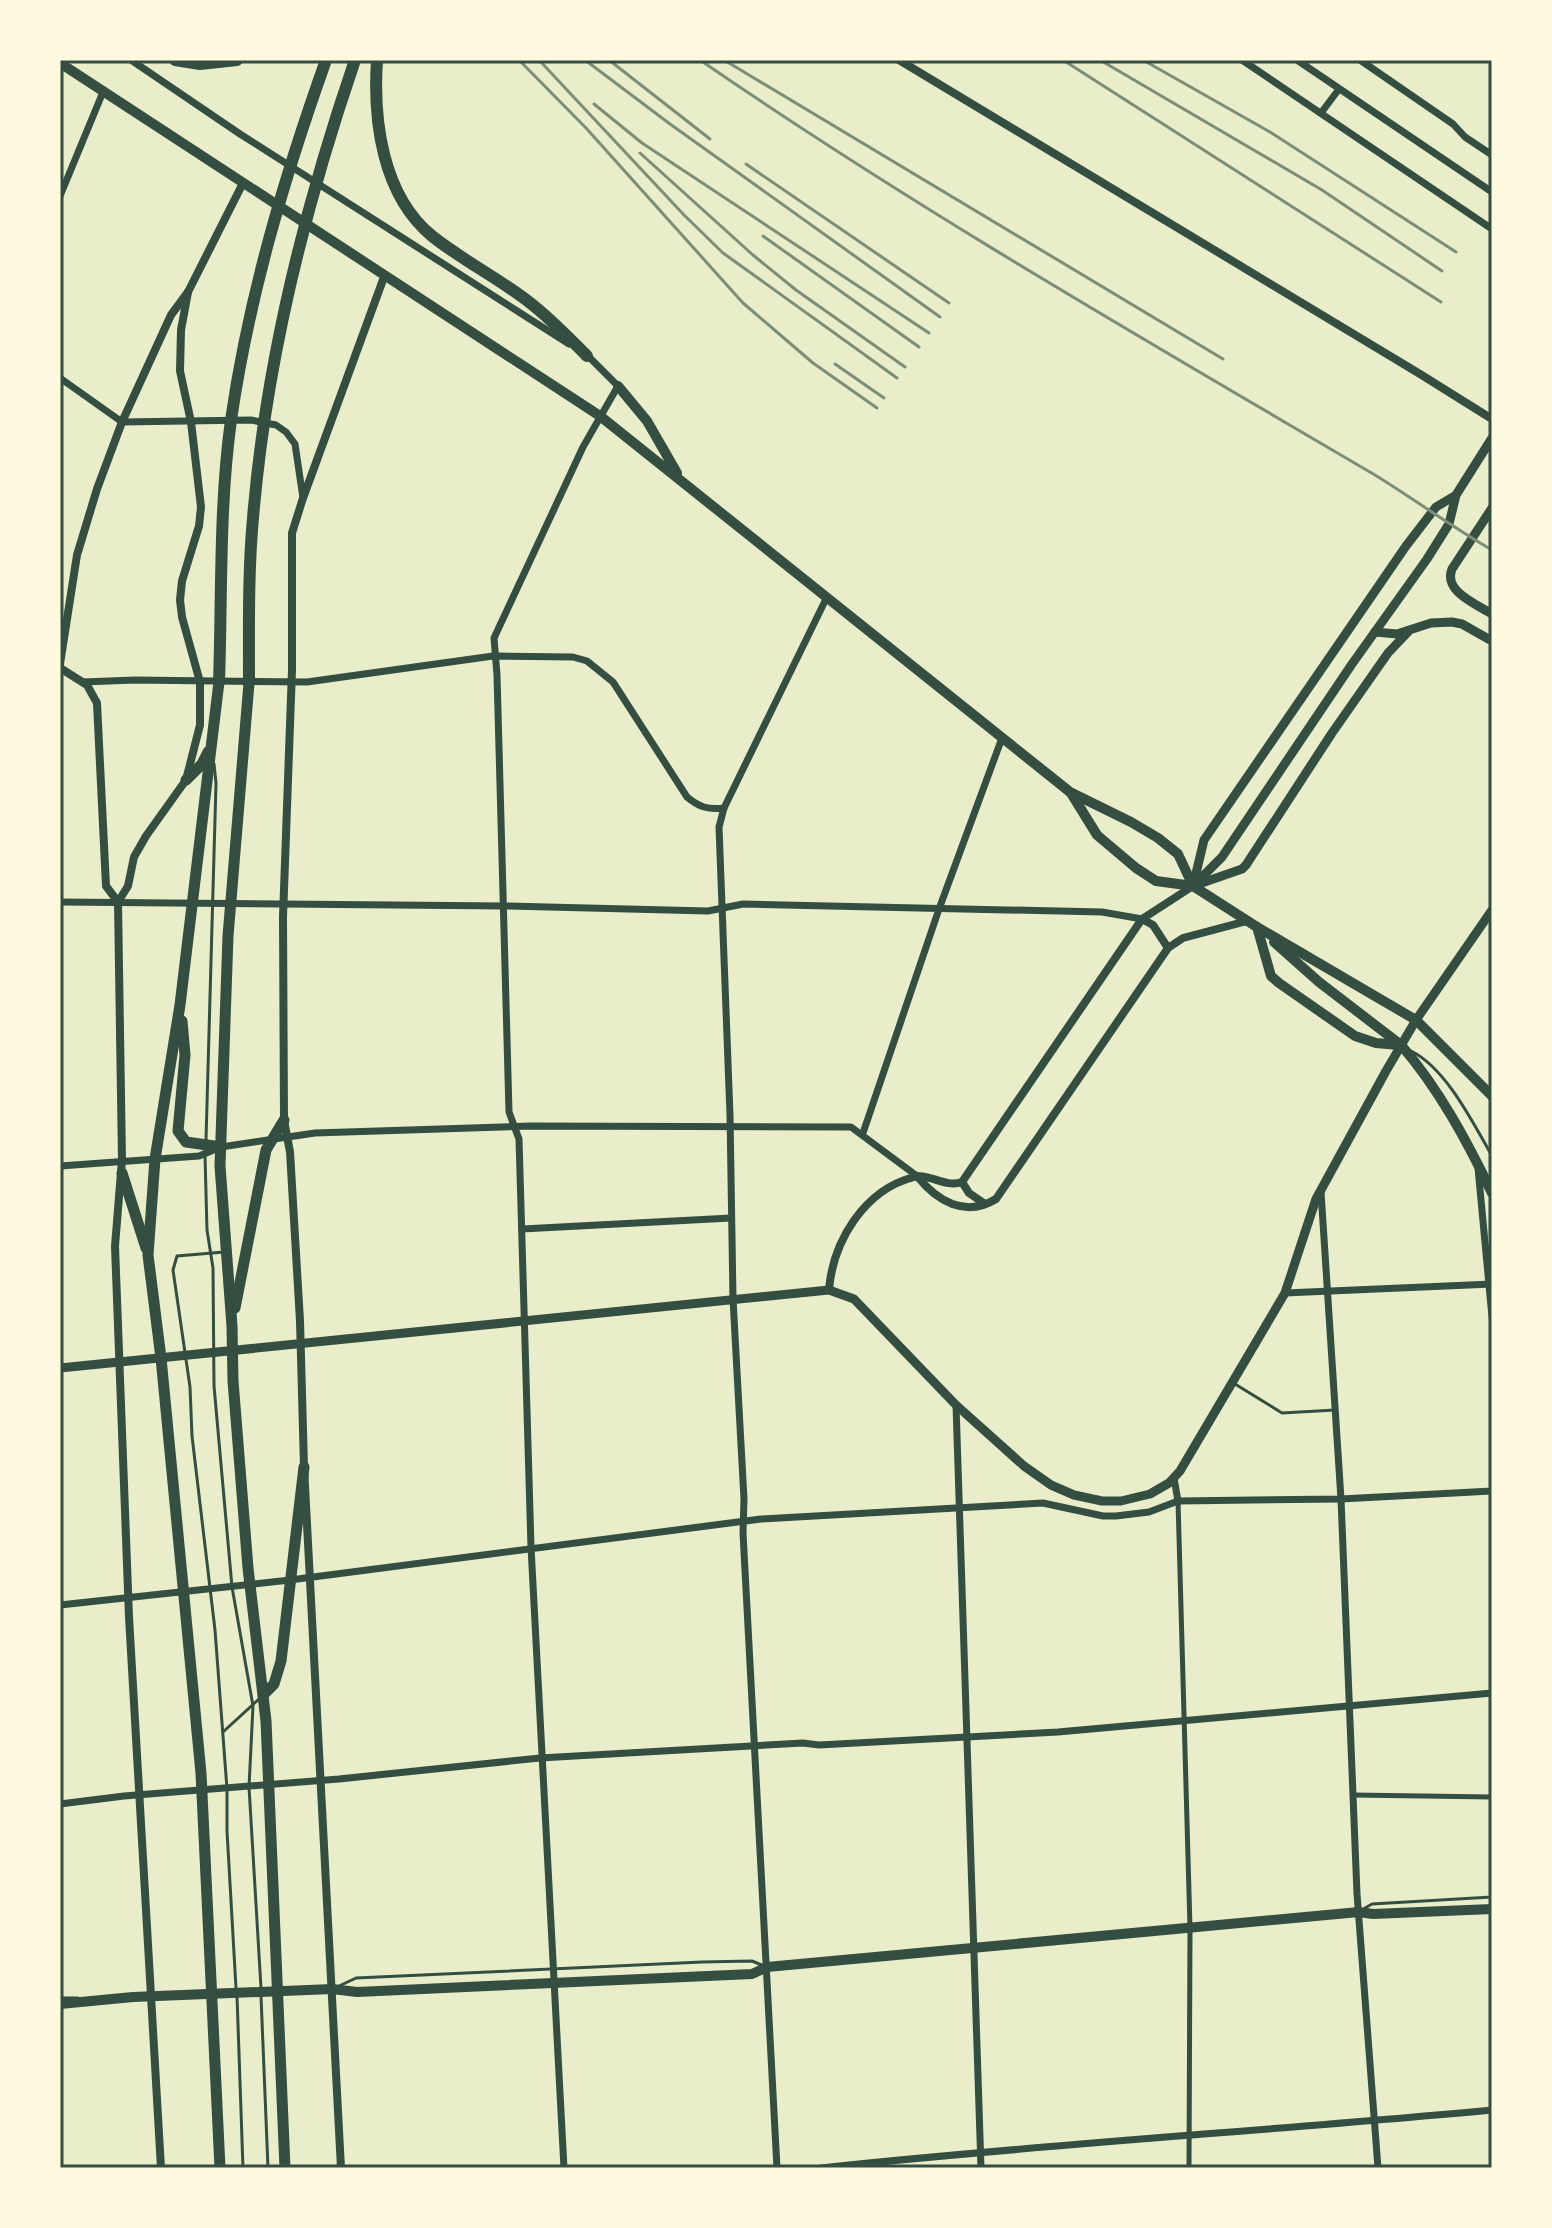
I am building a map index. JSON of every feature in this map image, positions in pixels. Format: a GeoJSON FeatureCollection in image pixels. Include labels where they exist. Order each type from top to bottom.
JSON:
{"type":"FeatureCollection","features":[{"type":"Feature","properties":{"kind":"highway"},"geometry":{"type":"LineString","coordinates":[[175,60],[200,64],[237,60]]}},
{"type":"Feature","properties":{"kind":"highway"},"geometry":{"type":"LineString","coordinates":[[148,1255],[155,1159],[180,1005],[219,682],[224,493],[238,378],[260,269],[288,171],[326,60]]}},
{"type":"Feature","properties":{"kind":"highway"},"geometry":{"type":"LineString","coordinates":[[285,2168],[264,1694],[250,1584],[231,1352],[221,1147],[230,903],[249,683],[255,495],[268,396],[296,257],[355,60]]}},
{"type":"Feature","properties":{"kind":"highway"},"geometry":{"type":"LineString","coordinates":[[377,60],[379,129],[390,172],[415,217],[442,243],[531,303],[587,356]]}},
{"type":"Feature","properties":{"kind":"highway"},"geometry":{"type":"LineString","coordinates":[[186,780],[202,764],[212,744]]}},
{"type":"Feature","properties":{"kind":"highway"},"geometry":{"type":"LineString","coordinates":[[180,1005],[185,1055],[178,1131],[183,1141],[205,1150],[221,1147]]}},
{"type":"Feature","properties":{"kind":"highway"},"geometry":{"type":"LineString","coordinates":[[232,1326],[270,1141],[284,1120]]}},
{"type":"Feature","properties":{"kind":"highway"},"geometry":{"type":"LineString","coordinates":[[122,1167],[148,1255],[184,1592],[202,1792],[220,2168]]}},
{"type":"Feature","properties":{"kind":"highway"},"geometry":{"type":"LineString","coordinates":[[264,1694],[274,1684],[280,1668],[304,1467]]}},
{"type":"Feature","properties":{"kind":"main road"},"geometry":{"type":"LineString","coordinates":[[60,63],[600,416],[1070,792],[1158,838],[1178,854],[1193,886]]}},
{"type":"Feature","properties":{"kind":"main road"},"geometry":{"type":"LineString","coordinates":[[618,386],[647,421],[680,479]]}},
{"type":"Feature","properties":{"kind":"main road"},"geometry":{"type":"LineString","coordinates":[[1193,886],[1222,857],[1449,524],[1456,495],[1492,438]]}},
{"type":"Feature","properties":{"kind":"main road"},"geometry":{"type":"LineString","coordinates":[[1193,886],[1204,840],[1406,546],[1436,507],[1456,495]]}},
{"type":"Feature","properties":{"kind":"main road"},"geometry":{"type":"LineString","coordinates":[[1492,508],[1452,569],[1450,582],[1459,592],[1492,614]]}},
{"type":"Feature","properties":{"kind":"main road"},"geometry":{"type":"LineString","coordinates":[[1375,632],[1408,632],[1431,623],[1452,622],[1462,624],[1492,641]]}},
{"type":"Feature","properties":{"kind":"main road"},"geometry":{"type":"LineString","coordinates":[[1375,632],[1382,643],[1383,661]]}},
{"type":"Feature","properties":{"kind":"main road"},"geometry":{"type":"LineString","coordinates":[[1193,886],[1246,865],[1321,748],[1383,661],[1408,632]]}},
{"type":"Feature","properties":{"kind":"main road"},"geometry":{"type":"LineString","coordinates":[[1070,792],[1097,835],[1136,868],[1156,881],[1193,886],[1416,1020],[1492,1096]]}},
{"type":"Feature","properties":{"kind":"main road"},"geometry":{"type":"LineString","coordinates":[[60,1368],[829,1290],[854,1299],[956,1405],[1034,1475],[1074,1495],[1102,1501],[1131,1500],[1150,1494],[1174,1478],[1233,1382],[1285,1293],[1321,1190],[1416,1020],[1492,910]]}},
{"type":"Feature","properties":{"kind":"main road"},"geometry":{"type":"LineString","coordinates":[[1257,927],[1319,982],[1401,1045],[1439,1096],[1492,1193]]}},
{"type":"Feature","properties":{"kind":"main road"},"geometry":{"type":"LineString","coordinates":[[1257,927],[1271,976],[1279,983],[1355,1036],[1376,1043],[1401,1045]]}},
{"type":"Feature","properties":{"kind":"main road"},"geometry":{"type":"LineString","coordinates":[[60,2004],[152,1996],[332,1989],[357,1992],[752,1974],[767,1967],[1359,1912],[1492,1909]]}},
{"type":"Feature","properties":{"kind":"street"},"geometry":{"type":"LineString","coordinates":[[131,60],[240,134],[587,356],[618,386],[600,416],[494,638],[493,656],[497,675],[509,1112],[519,1139],[540,1758],[564,2168]]}},
{"type":"Feature","properties":{"kind":"street"},"geometry":{"type":"LineString","coordinates":[[899,60],[1492,419]]}},
{"type":"Feature","properties":{"kind":"street"},"geometry":{"type":"LineString","coordinates":[[1242,60],[1492,229]]}},
{"type":"Feature","properties":{"kind":"street"},"geometry":{"type":"LineString","coordinates":[[1297,60],[1492,192]]}},
{"type":"Feature","properties":{"kind":"street"},"geometry":{"type":"LineString","coordinates":[[1360,60],[1492,155]]}},
{"type":"Feature","properties":{"kind":"street"},"geometry":{"type":"LineString","coordinates":[[1321,113],[1339,89]]}},
{"type":"Feature","properties":{"kind":"street"},"geometry":{"type":"LineString","coordinates":[[60,196],[103,92]]}},
{"type":"Feature","properties":{"kind":"street"},"geometry":{"type":"LineString","coordinates":[[118,902],[106,886],[97,703],[83,682],[60,666],[77,555],[89,512],[122,422],[171,315],[188,292],[243,183]]}},
{"type":"Feature","properties":{"kind":"street"},"geometry":{"type":"LineString","coordinates":[[341,2168],[304,1467],[301,1345],[289,1138],[284,1120],[283,903],[291,683],[292,533],[384,277]]}},
{"type":"Feature","properties":{"kind":"street"},"geometry":{"type":"LineString","coordinates":[[161,2168],[128,1599],[115,1246],[122,1167],[118,902],[128,886],[139,849],[186,780],[200,725],[200,682],[180,607],[182,581],[200,519],[201,495],[180,357],[188,292]]}},
{"type":"Feature","properties":{"kind":"street"},"geometry":{"type":"LineString","coordinates":[[60,378],[122,422],[258,420],[281,429],[295,444],[303,498]]}},
{"type":"Feature","properties":{"kind":"street"},"geometry":{"type":"LineString","coordinates":[[777,2168],[733,1299],[719,827],[724,808],[826,599]]}},
{"type":"Feature","properties":{"kind":"street"},"geometry":{"type":"LineString","coordinates":[[83,682],[291,683],[493,656],[565,656],[587,661],[613,682],[687,797],[708,809],[724,808]]}},
{"type":"Feature","properties":{"kind":"street"},"geometry":{"type":"LineString","coordinates":[[863,1133],[939,909],[1002,738]]}},
{"type":"Feature","properties":{"kind":"street"},"geometry":{"type":"LineString","coordinates":[[829,1290],[833,1262],[860,1211],[892,1187],[917,1176],[953,1185],[962,1182],[1142,919],[1193,886]]}},
{"type":"Feature","properties":{"kind":"street"},"geometry":{"type":"LineString","coordinates":[[60,902],[708,911],[743,904],[1102,912],[1142,919],[1153,925],[1168,948]]}},
{"type":"Feature","properties":{"kind":"street"},"geometry":{"type":"LineString","coordinates":[[221,1147],[315,1133],[513,1126],[851,1127],[917,1176],[931,1193],[951,1205],[974,1208],[1000,1194],[1168,948],[1183,938],[1247,921]]}},
{"type":"Feature","properties":{"kind":"street"},"geometry":{"type":"LineString","coordinates":[[60,1166],[122,1167],[205,1150]]}},
{"type":"Feature","properties":{"kind":"street"},"geometry":{"type":"LineString","coordinates":[[1478,1165],[1492,1317]]}},
{"type":"Feature","properties":{"kind":"street"},"geometry":{"type":"LineString","coordinates":[[962,1182],[969,1193],[985,1204]]}},
{"type":"Feature","properties":{"kind":"street"},"geometry":{"type":"LineString","coordinates":[[1321,1190],[1341,1499],[1352,1795],[1378,2168]]}},
{"type":"Feature","properties":{"kind":"street"},"geometry":{"type":"LineString","coordinates":[[522,1229],[731,1218]]}},
{"type":"Feature","properties":{"kind":"street"},"geometry":{"type":"LineString","coordinates":[[1285,1293],[1490,1284]]}},
{"type":"Feature","properties":{"kind":"street"},"geometry":{"type":"LineString","coordinates":[[956,1405],[981,2168]]}},
{"type":"Feature","properties":{"kind":"street"},"geometry":{"type":"LineString","coordinates":[[1174,1478],[1178,1501],[1190,1928],[1189,2168]]}},
{"type":"Feature","properties":{"kind":"street"},"geometry":{"type":"LineString","coordinates":[[60,1605],[290,1580],[744,1521],[1043,1503],[1116,1516],[1149,1512],[1178,1501],[1341,1499],[1492,1491]]}},
{"type":"Feature","properties":{"kind":"street"},"geometry":{"type":"LineString","coordinates":[[60,1804],[540,1758],[1058,1732],[1492,1693]]}},
{"type":"Feature","properties":{"kind":"street"},"geometry":{"type":"LineString","coordinates":[[1352,1795],[1492,1797]]}},
{"type":"Feature","properties":{"kind":"street"},"geometry":{"type":"LineString","coordinates":[[821,2168],[981,2151],[1190,2137],[1492,2110]]}},
{"type":"Feature","properties":{"kind":"lane"},"geometry":{"type":"LineString","coordinates":[[212,744],[216,783],[205,1150],[207,1230],[213,1268],[213,1353],[232,1587],[253,1706],[249,1787],[268,2168]]}},
{"type":"Feature","properties":{"kind":"lane"},"geometry":{"type":"LineString","coordinates":[[1401,1045],[1421,1056],[1450,1089],[1492,1156]]}},
{"type":"Feature","properties":{"kind":"lane"},"geometry":{"type":"LineString","coordinates":[[243,2168],[223,1732],[185,1356],[173,1270],[177,1256],[246,1249]]}},
{"type":"Feature","properties":{"kind":"lane"},"geometry":{"type":"LineString","coordinates":[[1233,1382],[1282,1413],[1335,1410]]}},
{"type":"Feature","properties":{"kind":"lane"},"geometry":{"type":"LineString","coordinates":[[223,1732],[264,1694]]}},
{"type":"Feature","properties":{"kind":"lane"},"geometry":{"type":"LineString","coordinates":[[1359,1912],[1372,1904],[1492,1897]]}},
{"type":"Feature","properties":{"kind":"lane"},"geometry":{"type":"LineString","coordinates":[[332,1989],[356,1978],[752,1961],[767,1967]]}},
{"type":"Feature","properties":{"kind":"lane"},"geometry":{"type":"LineString","coordinates":[[60,1998],[133,1997]]}},
{"type":"Feature","properties":{"kind":"railway"},"geometry":{"type":"LineString","coordinates":[[519,60],[586,128],[743,303],[813,363],[877,408]]}},
{"type":"Feature","properties":{"kind":"railway"},"geometry":{"type":"LineString","coordinates":[[539,60],[723,253],[897,378]]}},
{"type":"Feature","properties":{"kind":"railway"},"geometry":{"type":"LineString","coordinates":[[585,60],[940,317]]}},
{"type":"Feature","properties":{"kind":"railway"},"geometry":{"type":"LineString","coordinates":[[609,60],[710,139]]}},
{"type":"Feature","properties":{"kind":"railway"},"geometry":{"type":"LineString","coordinates":[[700,60],[949,222],[1375,475],[1492,550]]}},
{"type":"Feature","properties":{"kind":"railway"},"geometry":{"type":"LineString","coordinates":[[724,60],[1223,359]]}},
{"type":"Feature","properties":{"kind":"railway"},"geometry":{"type":"LineString","coordinates":[[1063,60],[1441,302]]}},
{"type":"Feature","properties":{"kind":"railway"},"geometry":{"type":"LineString","coordinates":[[1100,60],[1322,190],[1442,271]]}},
{"type":"Feature","properties":{"kind":"railway"},"geometry":{"type":"LineString","coordinates":[[1143,60],[1270,132],[1456,252]]}},
{"type":"Feature","properties":{"kind":"railway"},"geometry":{"type":"LineString","coordinates":[[594,104],[642,143],[929,333]]}},
{"type":"Feature","properties":{"kind":"railway"},"geometry":{"type":"LineString","coordinates":[[640,153],[796,290],[905,367]]}},
{"type":"Feature","properties":{"kind":"railway"},"geometry":{"type":"LineString","coordinates":[[746,164],[949,303]]}},
{"type":"Feature","properties":{"kind":"railway"},"geometry":{"type":"LineString","coordinates":[[763,236],[919,347]]}},
{"type":"Feature","properties":{"kind":"railway"},"geometry":{"type":"LineString","coordinates":[[835,364],[884,398]]}}]}
